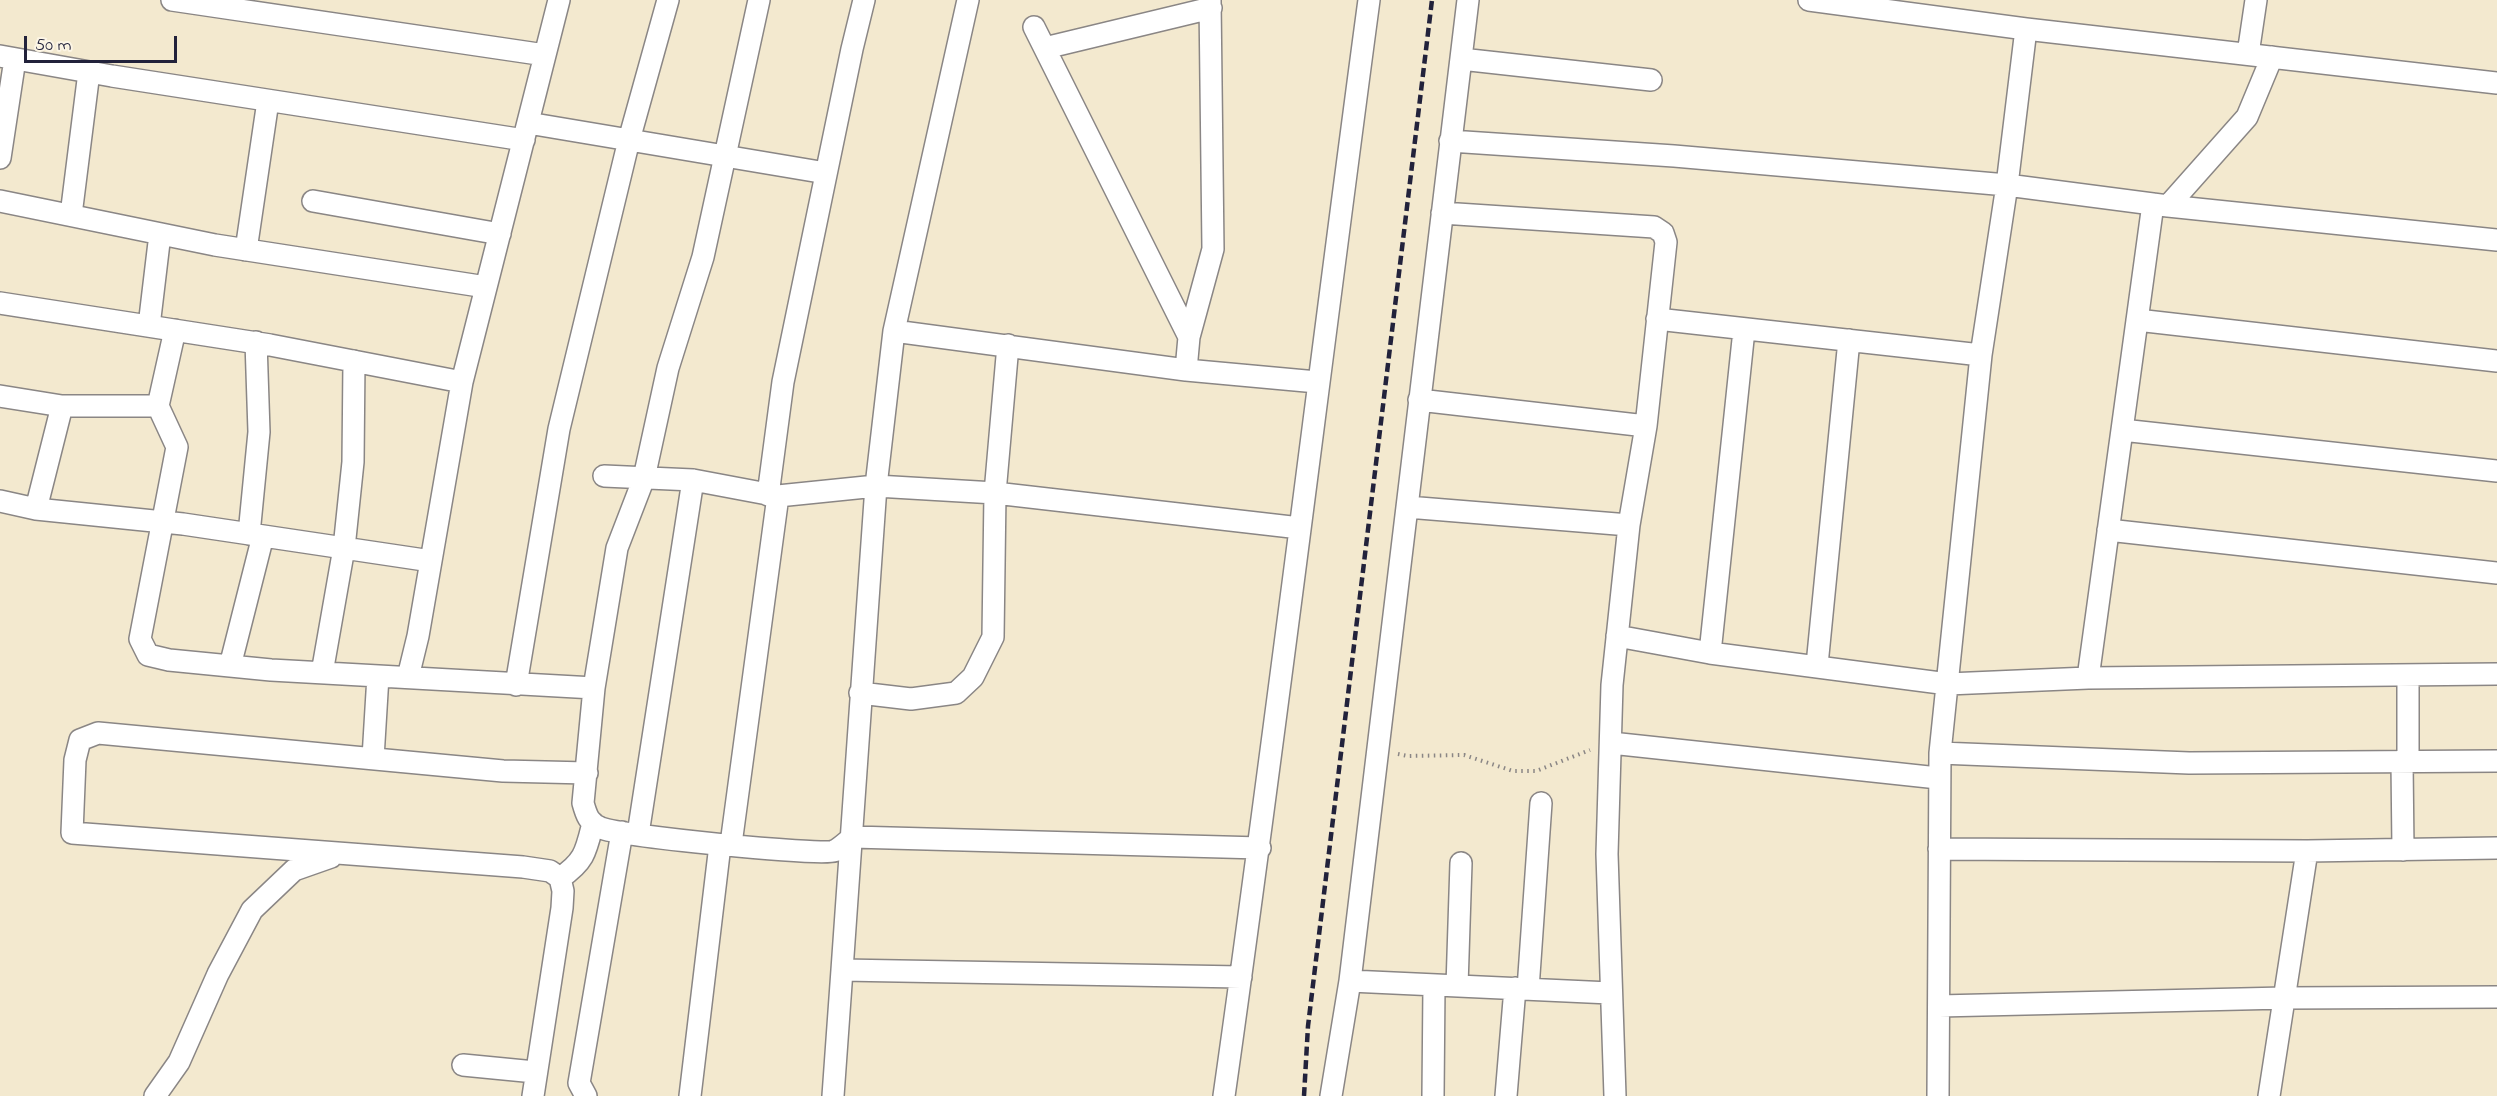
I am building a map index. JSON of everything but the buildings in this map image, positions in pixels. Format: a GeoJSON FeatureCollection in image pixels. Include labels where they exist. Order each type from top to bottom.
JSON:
{"type":"FeatureCollection","features":[{"type":"Feature","properties":{"kind":"street"},"geometry":{"type":"LineString","coordinates":[[172,0],[545,55]]}},
{"type":"Feature","properties":{"kind":"street"},"geometry":{"type":"LineString","coordinates":[[408,677],[462,382],[559,0]]}},
{"type":"Feature","properties":{"kind":"street"},"geometry":{"type":"LineString","coordinates":[[516,685],[559,429],[629,140],[668,0]]}},
{"type":"Feature","properties":{"kind":"street"},"geometry":{"type":"LineString","coordinates":[[759,0],[703,257],[668,368],[644,478],[617,548],[594,688],[583,803],[588,819],[599,828],[630,833],[725,844],[833,851],[853,837],[1260,848]]}},
{"type":"Feature","properties":{"kind":"street"},"geometry":{"type":"LineString","coordinates":[[690,1096],[773,495],[783,382],[864,0]]}},
{"type":"Feature","properties":{"kind":"street"},"geometry":{"type":"LineString","coordinates":[[833,1096],[876,486],[894,331],[968,0]]}},
{"type":"Feature","properties":{"kind":"street"},"geometry":{"type":"LineString","coordinates":[[1224,1096],[1260,848],[1317,382],[1369,0]]}},
{"type":"Feature","properties":{"kind":"street"},"geometry":{"type":"LineString","coordinates":[[1331,1096],[1350,981],[1468,0]]}},
{"type":"Feature","properties":{"kind":"street"},"geometry":{"type":"LineString","coordinates":[[1809,0],[2026,29],[2497,83]]}},
{"type":"Feature","properties":{"kind":"street"},"geometry":{"type":"LineString","coordinates":[[2248,54],[2256,0]]}},
{"type":"Feature","properties":{"kind":"street"},"geometry":{"type":"LineString","coordinates":[[1045,48],[1211,4],[1213,249],[1190,338],[1186,370]]}},
{"type":"Feature","properties":{"kind":"street"},"geometry":{"type":"LineString","coordinates":[[1034,27],[1190,338]]}},
{"type":"Feature","properties":{"kind":"street"},"geometry":{"type":"LineString","coordinates":[[1938,1096],[1938,778],[1940,753],[1981,355],[2007,185],[2026,29]]}},
{"type":"Feature","properties":{"kind":"street"},"geometry":{"type":"LineString","coordinates":[[0,158],[8,57],[268,100],[526,132],[629,140],[826,172]]}},
{"type":"Feature","properties":{"kind":"street"},"geometry":{"type":"LineString","coordinates":[[2088,678],[2137,320],[2160,205],[2247,117],[2272,57]]}},
{"type":"Feature","properties":{"kind":"street"},"geometry":{"type":"LineString","coordinates":[[1461,59],[1651,80]]}},
{"type":"Feature","properties":{"kind":"street"},"geometry":{"type":"LineString","coordinates":[[71,215],[89,72]]}},
{"type":"Feature","properties":{"kind":"street"},"geometry":{"type":"LineString","coordinates":[[246,250],[268,100]]}},
{"type":"Feature","properties":{"kind":"street"},"geometry":{"type":"LineString","coordinates":[[1450,141],[1674,156],[2007,185],[2160,205],[2497,240]]}},
{"type":"Feature","properties":{"kind":"street"},"geometry":{"type":"LineString","coordinates":[[0,201],[246,250],[486,287]]}},
{"type":"Feature","properties":{"kind":"street"},"geometry":{"type":"LineString","coordinates":[[313,201],[500,234]]}},
{"type":"Feature","properties":{"kind":"street"},"geometry":{"type":"LineString","coordinates":[[1442,213],[1654,227],[1663,233],[1666,242],[1646,426],[1629,525],[1612,685],[1606,854],[1615,1096]]}},
{"type":"Feature","properties":{"kind":"street"},"geometry":{"type":"LineString","coordinates":[[149,326],[160,234]]}},
{"type":"Feature","properties":{"kind":"street"},"geometry":{"type":"LineString","coordinates":[[0,303],[256,342],[462,382]]}},
{"type":"Feature","properties":{"kind":"street"},"geometry":{"type":"LineString","coordinates":[[1657,319],[1981,355]]}},
{"type":"Feature","properties":{"kind":"street"},"geometry":{"type":"LineString","coordinates":[[2137,320],[2497,361]]}},
{"type":"Feature","properties":{"kind":"street"},"geometry":{"type":"LineString","coordinates":[[175,330],[158,406],[177,447],[140,639],[148,655],[169,660],[322,673],[594,688]]}},
{"type":"Feature","properties":{"kind":"street"},"geometry":{"type":"LineString","coordinates":[[1710,653],[1744,330]]}},
{"type":"Feature","properties":{"kind":"street"},"geometry":{"type":"LineString","coordinates":[[894,331],[1186,370],[1317,382]]}},
{"type":"Feature","properties":{"kind":"street"},"geometry":{"type":"LineString","coordinates":[[1817,665],[1849,340]]}},
{"type":"Feature","properties":{"kind":"street"},"geometry":{"type":"LineString","coordinates":[[230,666],[256,535],[259,432],[256,342]]}},
{"type":"Feature","properties":{"kind":"street"},"geometry":{"type":"LineString","coordinates":[[860,693],[911,699],[956,693],[974,677],[993,638],[995,493],[1008,345]]}},
{"type":"Feature","properties":{"kind":"street"},"geometry":{"type":"LineString","coordinates":[[322,673],[344,548],[353,462],[354,361]]}},
{"type":"Feature","properties":{"kind":"street"},"geometry":{"type":"LineString","coordinates":[[0,396],[62,406],[158,406]]}},
{"type":"Feature","properties":{"kind":"street"},"geometry":{"type":"LineString","coordinates":[[1419,400],[1646,426]]}},
{"type":"Feature","properties":{"kind":"street"},"geometry":{"type":"LineString","coordinates":[[36,509],[62,406]]}},
{"type":"Feature","properties":{"kind":"street"},"geometry":{"type":"LineString","coordinates":[[2122,430],[2497,471]]}},
{"type":"Feature","properties":{"kind":"street"},"geometry":{"type":"LineString","coordinates":[[604,476],[693,480],[773,495],[876,486],[995,493],[1300,528]]}},
{"type":"Feature","properties":{"kind":"street"},"geometry":{"type":"LineString","coordinates":[[586,1096],[579,1083],[630,833],[693,480]]}},
{"type":"Feature","properties":{"kind":"street"},"geometry":{"type":"LineString","coordinates":[[0,501],[36,509],[161,522],[431,561]]}},
{"type":"Feature","properties":{"kind":"street"},"geometry":{"type":"LineString","coordinates":[[1407,507],[1629,525]]}},
{"type":"Feature","properties":{"kind":"street"},"geometry":{"type":"LineString","coordinates":[[2108,530],[2497,573]]}},
{"type":"Feature","properties":{"kind":"street"},"geometry":{"type":"LineString","coordinates":[[1617,636],[1710,653],[1817,665],[1948,684],[2088,678],[2497,674]]}},
{"type":"Feature","properties":{"kind":"street"},"geometry":{"type":"LineString","coordinates":[[2403,850],[2408,675]]}},
{"type":"Feature","properties":{"kind":"street"},"geometry":{"type":"LineString","coordinates":[[373,758],[378,676]]}},
{"type":"Feature","properties":{"kind":"street"},"geometry":{"type":"LineString","coordinates":[[533,1096],[562,908],[563,891],[560,878],[550,871],[522,867],[72,833],[75,760],[80,740],[98,733],[502,771],[587,773]]}},
{"type":"Feature","properties":{"kind":"street"},"geometry":{"type":"LineString","coordinates":[[1611,743],[1938,778]]}},
{"type":"Feature","properties":{"kind":"street"},"geometry":{"type":"LineString","coordinates":[[1940,753],[2189,762],[2497,761]]}},
{"type":"Feature","properties":{"kind":"street"},"geometry":{"type":"LineString","coordinates":[[1506,1096],[1521,989],[1541,803]]}},
{"type":"Feature","properties":{"kind":"street"},"geometry":{"type":"LineString","coordinates":[[560,878],[578,866],[587,846],[593,823]]}},
{"type":"Feature","properties":{"kind":"street"},"geometry":{"type":"LineString","coordinates":[[1939,849],[2307,851],[2497,848]]}},
{"type":"Feature","properties":{"kind":"street"},"geometry":{"type":"LineString","coordinates":[[2269,1096],[2307,851]]}},
{"type":"Feature","properties":{"kind":"street"},"geometry":{"type":"LineString","coordinates":[[155,1096],[178,1062],[218,974],[252,910],[294,870],[340,854]]}},
{"type":"Feature","properties":{"kind":"street"},"geometry":{"type":"LineString","coordinates":[[1457,986],[1461,862]]}},
{"type":"Feature","properties":{"kind":"street"},"geometry":{"type":"LineString","coordinates":[[842,970],[1241,977]]}},
{"type":"Feature","properties":{"kind":"street"},"geometry":{"type":"LineString","coordinates":[[1350,981],[1610,993]]}},
{"type":"Feature","properties":{"kind":"street"},"geometry":{"type":"LineString","coordinates":[[1433,1096],[1434,985]]}},
{"type":"Feature","properties":{"kind":"street"},"geometry":{"type":"LineString","coordinates":[[1939,1006],[2284,998],[2497,997]]}},
{"type":"Feature","properties":{"kind":"street"},"geometry":{"type":"LineString","coordinates":[[463,1065],[535,1072]]}},
{"type":"Feature","properties":{"kind":"path"},"geometry":{"type":"LineString","coordinates":[[1377,748],[1408,756],[1464,755],[1512,771],[1536,771],[1579,753],[1611,743]]}},
{"type":"Feature","properties":{"kind":"railway"},"geometry":{"type":"LineString","coordinates":[[1304,1096],[1308,1026],[1432,0]]}}]}
